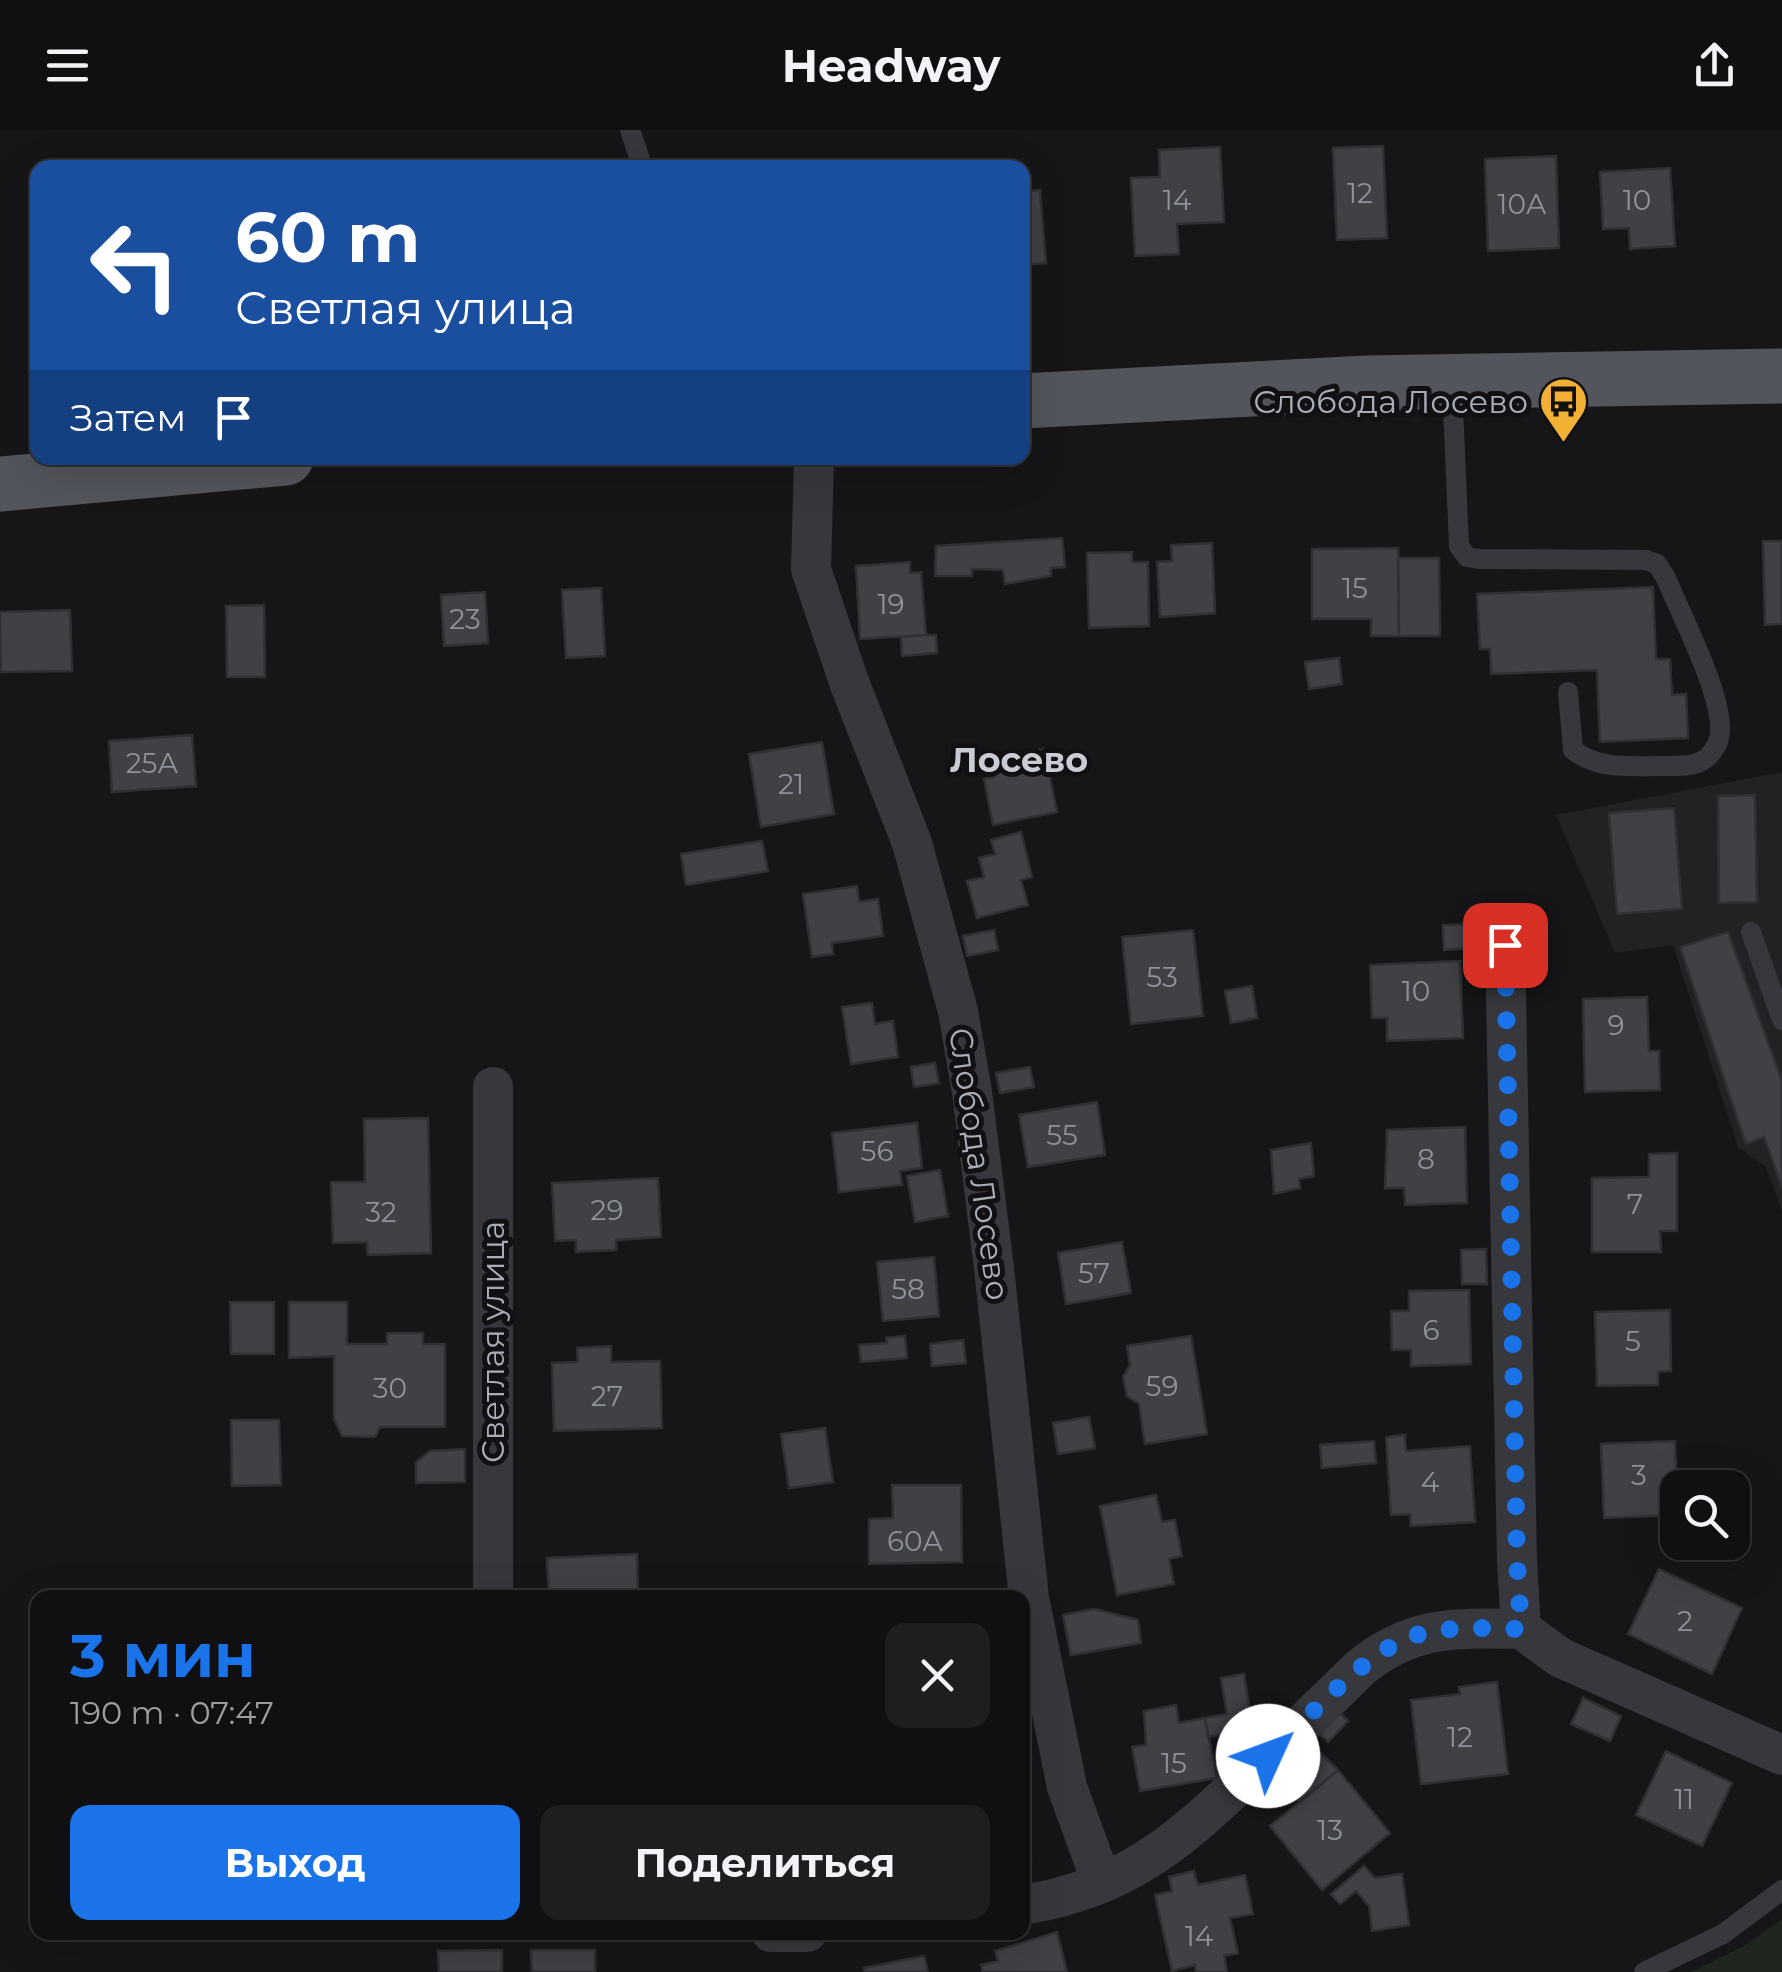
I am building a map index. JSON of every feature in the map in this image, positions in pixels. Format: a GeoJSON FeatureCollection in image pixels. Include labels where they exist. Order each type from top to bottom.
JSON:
{"type":"FeatureCollection","features":[{"type":"Feature","properties":{"kind":"main road"},"geometry":{"type":"LineString","coordinates":[[1030,401],[1452,381],[1782,376]]}},
{"type":"Feature","properties":{"kind":"main road"},"geometry":{"type":"LineString","coordinates":[[0,484],[209,465]]}},
{"type":"Feature","properties":{"kind":"street","name":"Слобода Лосево"},"geometry":{"type":"LineString","coordinates":[[814,465],[811,568],[849,682],[912,843],[958,1011],[994,1268],[1029,1590]]}},
{"type":"Feature","properties":{"kind":"street"},"geometry":{"type":"LineString","coordinates":[[1505,945],[1521,1629]]}},
{"type":"Feature","properties":{"kind":"street","name":"Светлая улица"},"geometry":{"type":"LineString","coordinates":[[493,1088],[493,1590]]}},
{"type":"Feature","properties":{"kind":"street","name":"Слобода Лосево"},"geometry":{"type":"LineString","coordinates":[[1030,1596],[1068,1787],[1102,1883]]}},
{"type":"Feature","properties":{"kind":"street"},"geometry":{"type":"LineString","coordinates":[[1030,1904],[1046,1902],[1135,1869],[1182,1838],[1360,1668],[1385,1648],[1418,1634],[1466,1628],[1521,1629],[1561,1658],[1782,1755]]}},
{"type":"Feature","properties":{"kind":"lane"},"geometry":{"type":"LineString","coordinates":[[630,130],[640,160]]}},
{"type":"Feature","properties":{"kind":"lane"},"geometry":{"type":"LineString","coordinates":[[1452,381],[1458,546],[1467,557],[1479,560],[1646,560],[1658,564],[1714,694],[1720,735],[1714,750],[1702,761],[1686,766],[1609,766],[1587,761],[1572,750],[1568,692]]}},
{"type":"Feature","properties":{"kind":"lane"},"geometry":{"type":"LineString","coordinates":[[1751,932],[1782,1020]]}},
{"type":"Feature","properties":{"kind":"lane"},"geometry":{"type":"LineString","coordinates":[[1644,1972],[1723,1934],[1782,1890]]}},
{"type":"Feature","properties":{"kind":"shaded area"},"geometry":{"type":"Polygon","coordinates":[[[1782,772],[1782,1211],[1766,1167],[1738,1147],[1673,945],[1615,953],[1556,815],[1782,772]]]}},
{"type":"Feature","properties":{"kind":"shaded area"},"geometry":{"type":"Polygon","coordinates":[[[1782,1919],[1782,1972],[1691,1972],[1744,1946],[1782,1919]]]}},
{"type":"Feature","properties":{"kind":"building"},"geometry":{"type":"Polygon","coordinates":[[[1383,146],[1387,238],[1337,240],[1333,148],[1383,146]]]}},
{"type":"Feature","properties":{"kind":"building"},"geometry":{"type":"Polygon","coordinates":[[[1220,147],[1224,222],[1177,224],[1179,254],[1135,256],[1131,178],[1160,177],[1159,150],[1220,147]]]}},
{"type":"Feature","properties":{"kind":"building"},"geometry":{"type":"Polygon","coordinates":[[[1556,156],[1559,248],[1488,251],[1485,159],[1556,156]]]}},
{"type":"Feature","properties":{"kind":"building"},"geometry":{"type":"Polygon","coordinates":[[[1670,168],[1675,246],[1630,249],[1629,228],[1603,229],[1600,172],[1670,168]]]}},
{"type":"Feature","properties":{"kind":"building"},"geometry":{"type":"Polygon","coordinates":[[[1040,190],[1046,263],[1030,264],[1030,191],[1040,190]]]}},
{"type":"Feature","properties":{"kind":"building"},"geometry":{"type":"Polygon","coordinates":[[[1062,538],[1065,567],[1051,568],[1051,576],[1005,584],[1003,570],[972,569],[972,576],[935,576],[936,546],[1062,538]]]}},
{"type":"Feature","properties":{"kind":"building"},"geometry":{"type":"Polygon","coordinates":[[[1763,541],[1782,541],[1782,624],[1765,625],[1763,541]]]}},
{"type":"Feature","properties":{"kind":"building"},"geometry":{"type":"Polygon","coordinates":[[[1212,543],[1215,613],[1160,617],[1157,562],[1172,561],[1171,545],[1212,543]]]}},
{"type":"Feature","properties":{"kind":"building"},"geometry":{"type":"Polygon","coordinates":[[[1398,548],[1399,636],[1371,636],[1371,619],[1312,619],[1312,549],[1398,548]]]}},
{"type":"Feature","properties":{"kind":"building"},"geometry":{"type":"Polygon","coordinates":[[[1132,552],[1132,562],[1148,562],[1149,626],[1089,628],[1087,553],[1132,552]]]}},
{"type":"Feature","properties":{"kind":"building"},"geometry":{"type":"Polygon","coordinates":[[[1398,558],[1439,558],[1440,636],[1399,636],[1398,558]]]}},
{"type":"Feature","properties":{"kind":"building"},"geometry":{"type":"Polygon","coordinates":[[[910,562],[910,573],[921,572],[926,635],[860,639],[856,566],[910,562]]]}},
{"type":"Feature","properties":{"kind":"building"},"geometry":{"type":"Polygon","coordinates":[[[1653,587],[1656,659],[1670,659],[1672,695],[1686,694],[1688,738],[1600,742],[1597,670],[1491,674],[1490,649],[1480,649],[1477,594],[1653,587]]]}},
{"type":"Feature","properties":{"kind":"building"},"geometry":{"type":"Polygon","coordinates":[[[601,588],[605,656],[566,658],[562,590],[601,588]]]}},
{"type":"Feature","properties":{"kind":"building"},"geometry":{"type":"Polygon","coordinates":[[[485,592],[488,643],[444,646],[441,595],[485,592]]]}},
{"type":"Feature","properties":{"kind":"building"},"geometry":{"type":"Polygon","coordinates":[[[264,605],[265,677],[227,677],[226,606],[264,605]]]}},
{"type":"Feature","properties":{"kind":"building"},"geometry":{"type":"Polygon","coordinates":[[[70,610],[72,671],[1,672],[0,612],[70,610]]]}},
{"type":"Feature","properties":{"kind":"building"},"geometry":{"type":"Polygon","coordinates":[[[936,635],[937,653],[902,656],[901,637],[936,635]]]}},
{"type":"Feature","properties":{"kind":"building"},"geometry":{"type":"Polygon","coordinates":[[[1339,658],[1342,684],[1309,689],[1305,662],[1339,658]]]}},
{"type":"Feature","properties":{"kind":"building"},"geometry":{"type":"Polygon","coordinates":[[[192,735],[196,786],[112,792],[109,741],[192,735]]]}},
{"type":"Feature","properties":{"kind":"building"},"geometry":{"type":"Polygon","coordinates":[[[822,742],[834,814],[761,827],[749,754],[822,742]]]}},
{"type":"Feature","properties":{"kind":"building"},"geometry":{"type":"Polygon","coordinates":[[[1044,749],[1057,812],[993,825],[984,779],[994,777],[993,767],[1015,763],[1014,755],[1044,749]]]}},
{"type":"Feature","properties":{"kind":"building"},"geometry":{"type":"Polygon","coordinates":[[[1755,795],[1757,902],[1719,903],[1718,796],[1755,795]]]}},
{"type":"Feature","properties":{"kind":"building"},"geometry":{"type":"Polygon","coordinates":[[[1674,808],[1682,909],[1617,914],[1609,813],[1674,808]]]}},
{"type":"Feature","properties":{"kind":"building"},"geometry":{"type":"Polygon","coordinates":[[[1021,832],[1032,877],[1021,880],[1028,905],[977,918],[967,881],[984,877],[979,858],[995,854],[991,840],[1021,832]]]}},
{"type":"Feature","properties":{"kind":"building"},"geometry":{"type":"Polygon","coordinates":[[[762,841],[768,871],[686,885],[681,854],[762,841]]]}},
{"type":"Feature","properties":{"kind":"building"},"geometry":{"type":"Polygon","coordinates":[[[857,886],[859,902],[878,899],[883,936],[832,943],[833,954],[812,957],[803,894],[857,886]]]}},
{"type":"Feature","properties":{"kind":"building"},"geometry":{"type":"Polygon","coordinates":[[[1476,924],[1476,948],[1444,950],[1443,925],[1476,924]]]}},
{"type":"Feature","properties":{"kind":"building"},"geometry":{"type":"Polygon","coordinates":[[[994,930],[998,950],[967,956],[963,936],[994,930]]]}},
{"type":"Feature","properties":{"kind":"building"},"geometry":{"type":"Polygon","coordinates":[[[1193,930],[1203,1016],[1131,1024],[1122,937],[1193,930]]]}},
{"type":"Feature","properties":{"kind":"building"},"geometry":{"type":"Polygon","coordinates":[[[1728,932],[1782,1081],[1782,1187],[1764,1137],[1746,1144],[1680,947],[1728,932]]]}},
{"type":"Feature","properties":{"kind":"building"},"geometry":{"type":"Polygon","coordinates":[[[1460,961],[1463,1038],[1387,1041],[1387,1018],[1372,1018],[1370,965],[1460,961]]]}},
{"type":"Feature","properties":{"kind":"building"},"geometry":{"type":"Polygon","coordinates":[[[1252,986],[1257,1018],[1231,1023],[1225,991],[1252,986]]]}},
{"type":"Feature","properties":{"kind":"building"},"geometry":{"type":"Polygon","coordinates":[[[1647,997],[1649,1051],[1659,1051],[1660,1090],[1585,1092],[1583,999],[1647,997]]]}},
{"type":"Feature","properties":{"kind":"building"},"geometry":{"type":"Polygon","coordinates":[[[872,1003],[875,1024],[893,1021],[898,1057],[851,1064],[842,1007],[872,1003]]]}},
{"type":"Feature","properties":{"kind":"building"},"geometry":{"type":"Polygon","coordinates":[[[935,1063],[939,1083],[914,1087],[911,1067],[935,1063]]]}},
{"type":"Feature","properties":{"kind":"building"},"geometry":{"type":"Polygon","coordinates":[[[1030,1067],[1034,1087],[1000,1093],[996,1073],[1030,1067]]]}},
{"type":"Feature","properties":{"kind":"building"},"geometry":{"type":"Polygon","coordinates":[[[1097,1102],[1105,1155],[1028,1167],[1019,1115],[1097,1102]]]}},
{"type":"Feature","properties":{"kind":"building"},"geometry":{"type":"Polygon","coordinates":[[[428,1118],[431,1253],[368,1255],[367,1242],[333,1243],[331,1182],[365,1182],[364,1119],[428,1118]]]}},
{"type":"Feature","properties":{"kind":"building"},"geometry":{"type":"Polygon","coordinates":[[[917,1123],[922,1168],[900,1171],[902,1185],[839,1192],[832,1133],[917,1123]]]}},
{"type":"Feature","properties":{"kind":"building"},"geometry":{"type":"Polygon","coordinates":[[[1465,1127],[1467,1203],[1405,1205],[1404,1188],[1385,1188],[1387,1130],[1465,1127]]]}},
{"type":"Feature","properties":{"kind":"building"},"geometry":{"type":"Polygon","coordinates":[[[1311,1143],[1314,1176],[1299,1179],[1300,1188],[1274,1194],[1271,1150],[1311,1143]]]}},
{"type":"Feature","properties":{"kind":"building"},"geometry":{"type":"Polygon","coordinates":[[[1677,1153],[1677,1231],[1660,1231],[1661,1252],[1592,1252],[1592,1178],[1649,1177],[1649,1154],[1677,1153]]]}},
{"type":"Feature","properties":{"kind":"building"},"geometry":{"type":"Polygon","coordinates":[[[940,1170],[948,1216],[915,1222],[907,1176],[940,1170]]]}},
{"type":"Feature","properties":{"kind":"building"},"geometry":{"type":"Polygon","coordinates":[[[658,1178],[661,1237],[616,1240],[616,1250],[576,1252],[576,1240],[555,1241],[552,1183],[658,1178]]]}},
{"type":"Feature","properties":{"kind":"building"},"geometry":{"type":"Polygon","coordinates":[[[1122,1242],[1131,1293],[1066,1304],[1058,1253],[1122,1242]]]}},
{"type":"Feature","properties":{"kind":"building"},"geometry":{"type":"Polygon","coordinates":[[[1486,1249],[1487,1284],[1462,1284],[1461,1250],[1486,1249]]]}},
{"type":"Feature","properties":{"kind":"building"},"geometry":{"type":"Polygon","coordinates":[[[934,1257],[939,1316],[883,1321],[877,1262],[934,1257]]]}},
{"type":"Feature","properties":{"kind":"building"},"geometry":{"type":"Polygon","coordinates":[[[1469,1290],[1471,1364],[1411,1366],[1411,1350],[1392,1350],[1391,1311],[1409,1311],[1409,1291],[1469,1290]]]}},
{"type":"Feature","properties":{"kind":"building"},"geometry":{"type":"Polygon","coordinates":[[[230,1302],[274,1302],[274,1354],[231,1354],[230,1302]]]}},
{"type":"Feature","properties":{"kind":"building"},"geometry":{"type":"Polygon","coordinates":[[[289,1302],[347,1302],[347,1344],[387,1344],[387,1333],[423,1333],[423,1344],[445,1344],[445,1427],[380,1427],[375,1437],[342,1436],[334,1419],[334,1356],[289,1358],[289,1302]]]}},
{"type":"Feature","properties":{"kind":"building"},"geometry":{"type":"Polygon","coordinates":[[[1670,1310],[1671,1371],[1658,1372],[1658,1385],[1597,1386],[1595,1312],[1670,1310]]]}},
{"type":"Feature","properties":{"kind":"building"},"geometry":{"type":"Polygon","coordinates":[[[905,1336],[907,1358],[861,1362],[859,1345],[887,1343],[886,1338],[905,1336]]]}},
{"type":"Feature","properties":{"kind":"building"},"geometry":{"type":"Polygon","coordinates":[[[1191,1336],[1207,1434],[1145,1444],[1139,1404],[1127,1396],[1123,1377],[1130,1365],[1127,1346],[1191,1336]]]}},
{"type":"Feature","properties":{"kind":"building"},"geometry":{"type":"Polygon","coordinates":[[[963,1340],[966,1363],[932,1366],[930,1344],[963,1340]]]}},
{"type":"Feature","properties":{"kind":"building"},"geometry":{"type":"Polygon","coordinates":[[[611,1346],[611,1362],[660,1361],[662,1428],[554,1431],[552,1363],[578,1362],[577,1348],[611,1346]]]}},
{"type":"Feature","properties":{"kind":"building"},"geometry":{"type":"Polygon","coordinates":[[[1089,1417],[1095,1448],[1058,1454],[1053,1423],[1089,1417]]]}},
{"type":"Feature","properties":{"kind":"building"},"geometry":{"type":"Polygon","coordinates":[[[231,1420],[279,1420],[281,1485],[232,1486],[231,1420]]]}},
{"type":"Feature","properties":{"kind":"building"},"geometry":{"type":"Polygon","coordinates":[[[825,1428],[833,1482],[789,1488],[781,1434],[825,1428]]]}},
{"type":"Feature","properties":{"kind":"building"},"geometry":{"type":"Polygon","coordinates":[[[1405,1435],[1406,1451],[1470,1446],[1475,1522],[1411,1526],[1410,1514],[1391,1515],[1386,1437],[1405,1435]]]}},
{"type":"Feature","properties":{"kind":"building"},"geometry":{"type":"Polygon","coordinates":[[[1374,1441],[1376,1463],[1322,1468],[1320,1445],[1374,1441]]]}},
{"type":"Feature","properties":{"kind":"building"},"geometry":{"type":"Polygon","coordinates":[[[1675,1441],[1676,1470],[1660,1470],[1660,1516],[1604,1518],[1601,1444],[1675,1441]]]}},
{"type":"Feature","properties":{"kind":"building"},"geometry":{"type":"Polygon","coordinates":[[[465,1449],[465,1482],[416,1483],[416,1462],[430,1451],[465,1449]]]}},
{"type":"Feature","properties":{"kind":"building"},"geometry":{"type":"Polygon","coordinates":[[[892,1485],[961,1485],[962,1562],[869,1564],[869,1519],[893,1518],[892,1485]]]}},
{"type":"Feature","properties":{"kind":"building"},"geometry":{"type":"Polygon","coordinates":[[[1156,1495],[1162,1522],[1175,1520],[1182,1556],[1169,1559],[1174,1584],[1117,1595],[1100,1506],[1156,1495]]]}},
{"type":"Feature","properties":{"kind":"building"},"geometry":{"type":"Polygon","coordinates":[[[637,1554],[638,1590],[549,1590],[547,1558],[637,1554]]]}},
{"type":"Feature","properties":{"kind":"building"},"geometry":{"type":"Polygon","coordinates":[[[1659,1569],[1742,1608],[1712,1674],[1628,1634],[1659,1569]]]}},
{"type":"Feature","properties":{"kind":"building"},"geometry":{"type":"Polygon","coordinates":[[[1094,1609],[1138,1620],[1141,1643],[1071,1655],[1063,1615],[1094,1609]]]}},
{"type":"Feature","properties":{"kind":"building"},"geometry":{"type":"Polygon","coordinates":[[[1244,1674],[1254,1737],[1232,1741],[1231,1733],[1208,1737],[1205,1718],[1227,1714],[1221,1678],[1244,1674]]]}},
{"type":"Feature","properties":{"kind":"building"},"geometry":{"type":"Polygon","coordinates":[[[1497,1682],[1508,1774],[1421,1784],[1411,1700],[1460,1694],[1459,1687],[1497,1682]]]}},
{"type":"Feature","properties":{"kind":"building"},"geometry":{"type":"Polygon","coordinates":[[[1583,1698],[1621,1716],[1610,1741],[1571,1724],[1583,1698]]]}},
{"type":"Feature","properties":{"kind":"building"},"geometry":{"type":"Polygon","coordinates":[[[1176,1705],[1179,1723],[1205,1718],[1217,1778],[1140,1791],[1132,1747],[1146,1745],[1144,1711],[1176,1705]]]}},
{"type":"Feature","properties":{"kind":"building"},"geometry":{"type":"Polygon","coordinates":[[[1336,1709],[1348,1721],[1328,1742],[1315,1730],[1336,1709]]]}},
{"type":"Feature","properties":{"kind":"building"},"geometry":{"type":"Polygon","coordinates":[[[1311,1744],[1338,1770],[1300,1802],[1280,1778],[1311,1744]]]}},
{"type":"Feature","properties":{"kind":"building"},"geometry":{"type":"Polygon","coordinates":[[[1666,1751],[1732,1783],[1702,1846],[1636,1815],[1666,1751]]]}},
{"type":"Feature","properties":{"kind":"building"},"geometry":{"type":"Polygon","coordinates":[[[1338,1770],[1390,1833],[1322,1890],[1270,1826],[1338,1770]]]}},
{"type":"Feature","properties":{"kind":"building"},"geometry":{"type":"Polygon","coordinates":[[[1364,1866],[1375,1878],[1402,1874],[1409,1925],[1372,1931],[1369,1906],[1356,1891],[1340,1904],[1331,1894],[1364,1866]]]}},
{"type":"Feature","properties":{"kind":"building"},"geometry":{"type":"Polygon","coordinates":[[[1194,1871],[1198,1885],[1245,1875],[1253,1914],[1230,1918],[1238,1953],[1224,1956],[1227,1972],[1196,1972],[1195,1965],[1172,1971],[1155,1895],[1172,1891],[1169,1877],[1194,1871]]]}},
{"type":"Feature","properties":{"kind":"building"},"geometry":{"type":"Polygon","coordinates":[[[1057,1932],[1067,1972],[983,1972],[981,1965],[998,1961],[995,1951],[1057,1932]]]}},
{"type":"Feature","properties":{"kind":"building"},"geometry":{"type":"Polygon","coordinates":[[[502,1950],[502,1972],[439,1972],[438,1951],[502,1950]]]}},
{"type":"Feature","properties":{"kind":"building"},"geometry":{"type":"Polygon","coordinates":[[[531,1950],[595,1950],[595,1972],[532,1972],[531,1950]]]}},
{"type":"Feature","properties":{"kind":"building"},"geometry":{"type":"Polygon","coordinates":[[[924,1956],[928,1972],[865,1972],[864,1968],[924,1956]]]}},
{"type":"Feature","properties":{"kind":"place","name":"Слобода Лосево"},"geometry":{"type":"Point","coordinates":[1563,444]}},
{"type":"Feature","properties":{"kind":"district","name":"Лосево"},"geometry":{"type":"Point","coordinates":[1019,760]}},
{"type":"Feature","properties":{"kind":"route"},"geometry":{"type":"LineString","coordinates":[[1268,1756],[1385,1648],[1418,1634],[1466,1628],[1521,1629],[1505,945]]}}]}
